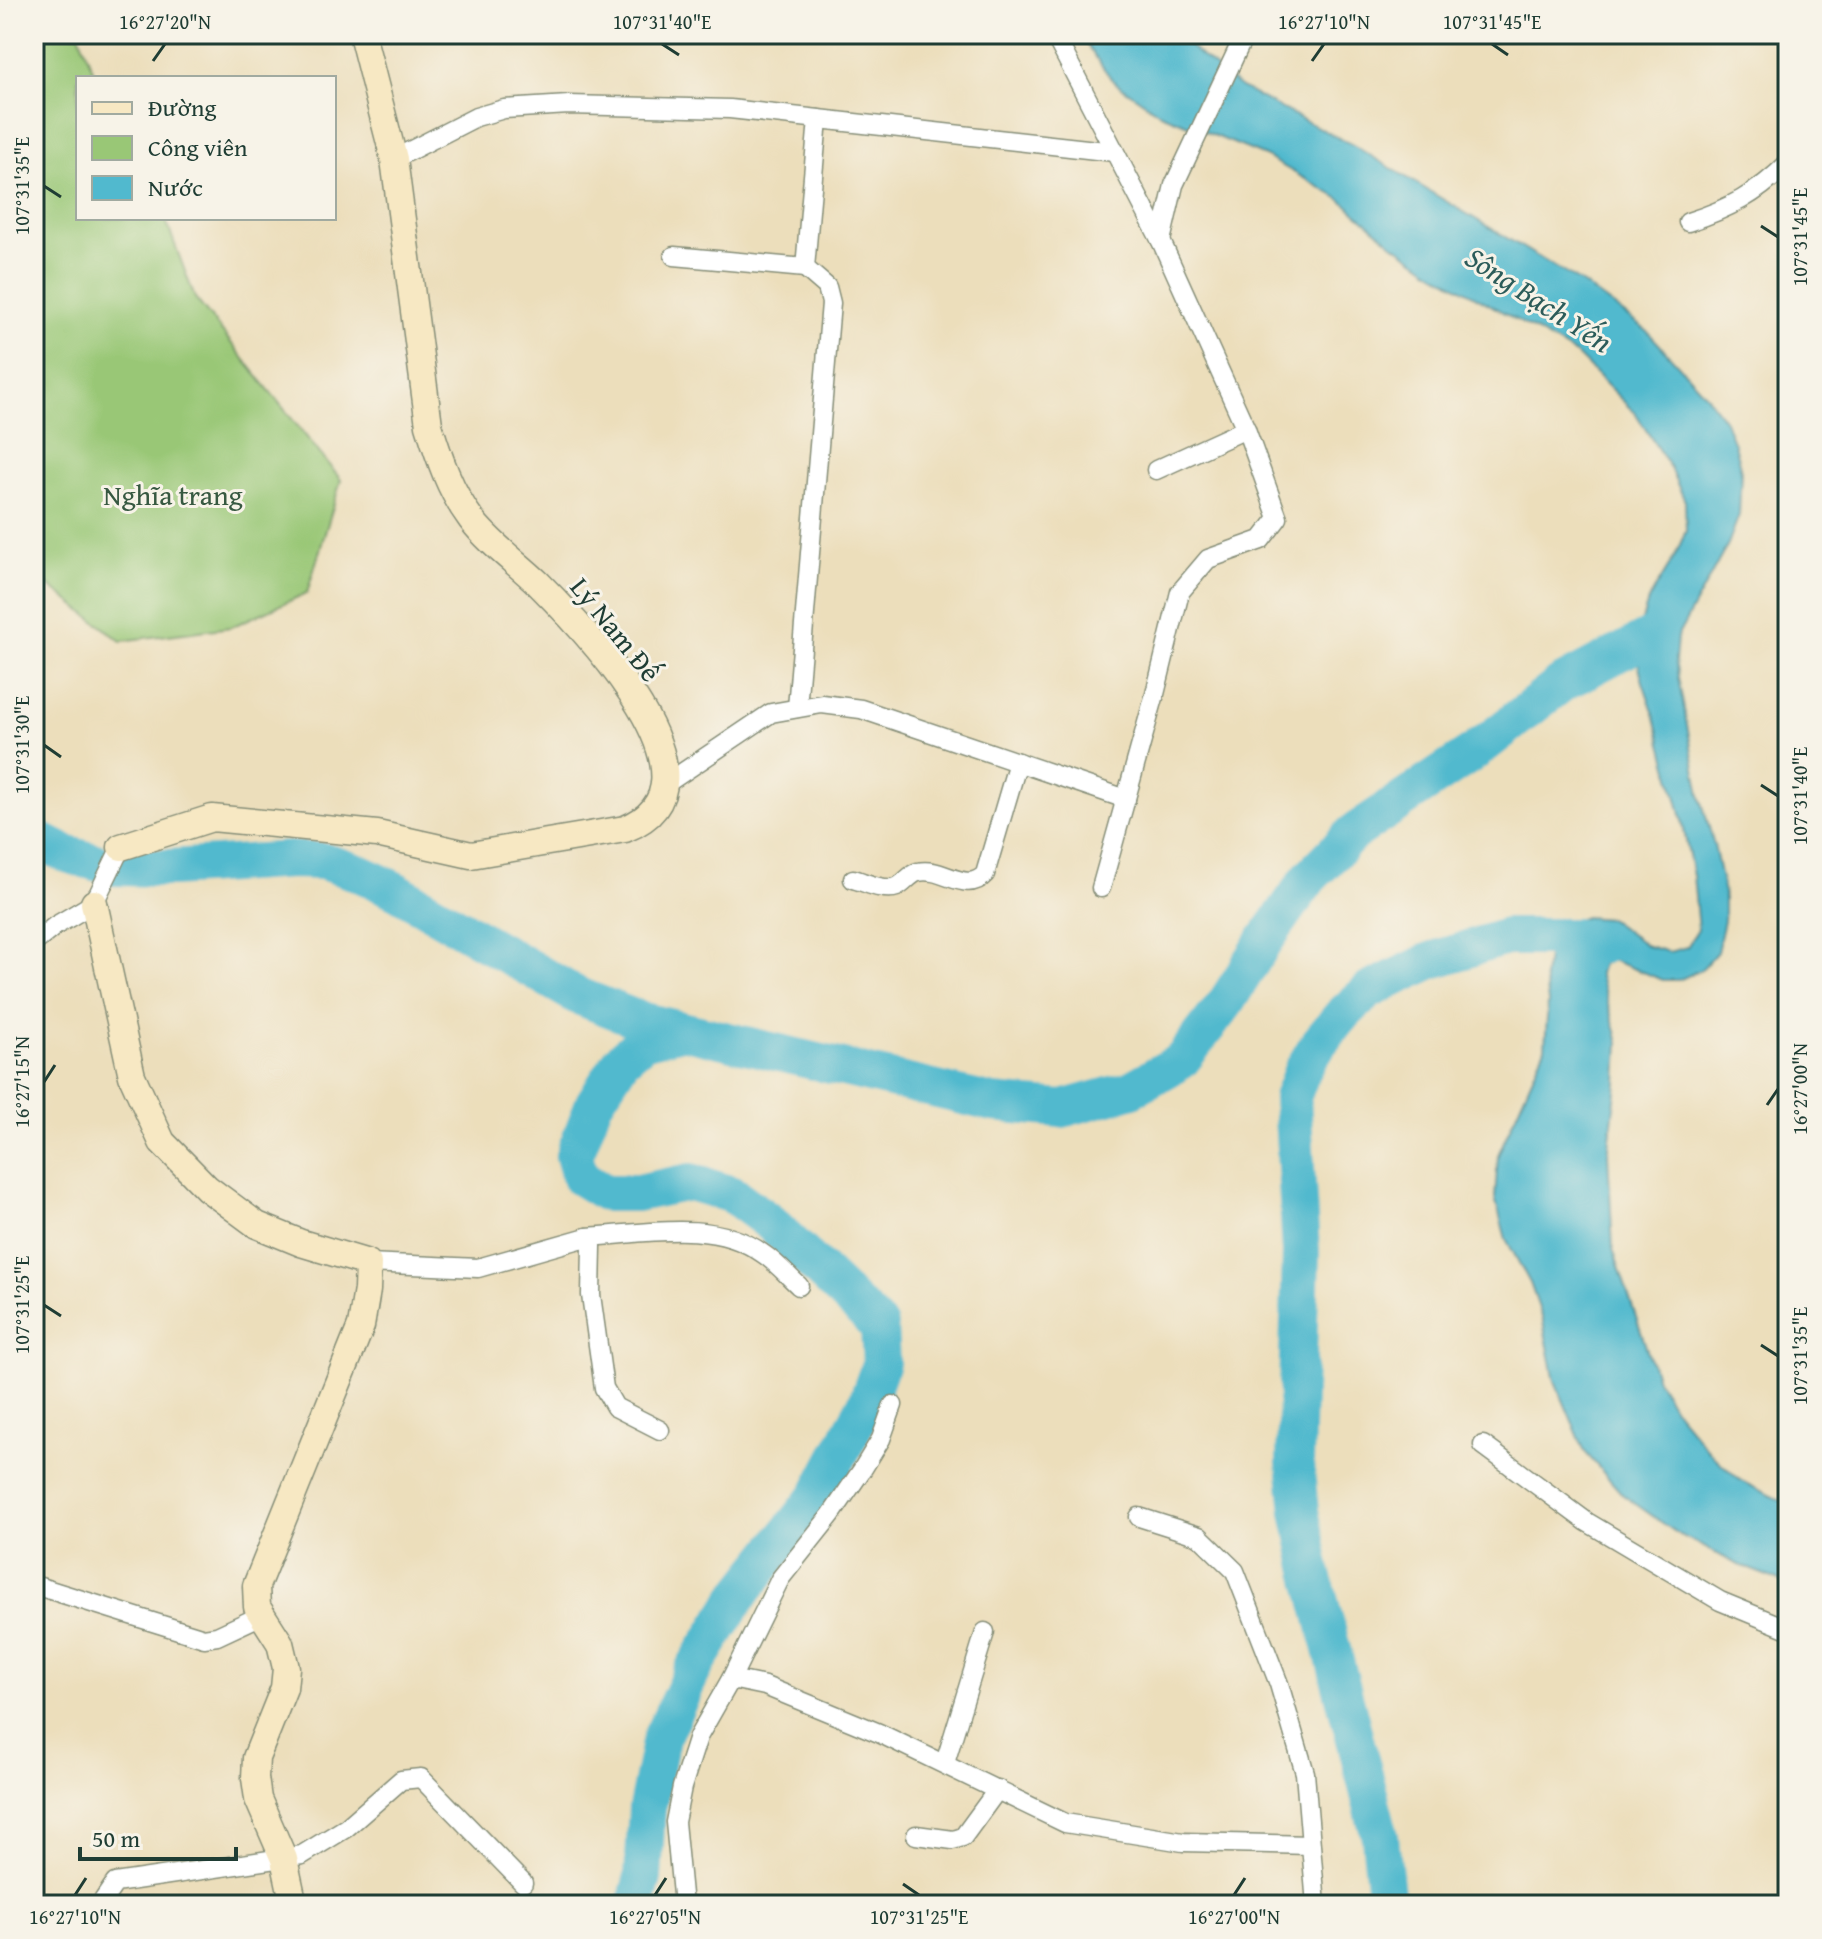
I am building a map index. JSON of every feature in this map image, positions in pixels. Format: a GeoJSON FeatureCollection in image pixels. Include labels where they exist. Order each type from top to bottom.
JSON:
{"type":"FeatureCollection","features":[{"type":"Feature","properties":{"kind":"street","name":"Lý Nam Đế"},"geometry":{"type":"LineString","coordinates":[[362,34],[394,159],[429,425],[441,463],[458,500],[474,523],[539,585],[615,669],[658,741],[664,763],[664,785]]}},
{"type":"Feature","properties":{"kind":"street"},"geometry":{"type":"LineString","coordinates":[[1054,34],[1161,241],[1246,429],[1278,518],[1261,540],[1208,559],[1180,592],[1101,888]]}},
{"type":"Feature","properties":{"kind":"street"},"geometry":{"type":"LineString","coordinates":[[1161,241],[1174,185],[1243,38]]}},
{"type":"Feature","properties":{"kind":"street"},"geometry":{"type":"LineString","coordinates":[[394,159],[476,117],[504,109],[569,105],[730,109],[1114,152]]}},
{"type":"Feature","properties":{"kind":"street"},"geometry":{"type":"LineString","coordinates":[[805,268],[818,119]]}},
{"type":"Feature","properties":{"kind":"street"},"geometry":{"type":"LineString","coordinates":[[1688,222],[1722,211],[1764,187],[1788,163]]}},
{"type":"Feature","properties":{"kind":"street"},"geometry":{"type":"LineString","coordinates":[[674,256],[805,268],[827,287],[831,303],[797,708]]}},
{"type":"Feature","properties":{"kind":"street"},"geometry":{"type":"LineString","coordinates":[[1156,470],[1246,429]]}},
{"type":"Feature","properties":{"kind":"street"},"geometry":{"type":"LineString","coordinates":[[34,943],[55,926],[94,903],[121,847],[212,818],[377,834],[471,855],[625,829],[643,822],[655,809],[664,785],[771,713],[822,704],[861,709],[1126,799]]}},
{"type":"Feature","properties":{"kind":"street"},"geometry":{"type":"LineString","coordinates":[[853,879],[886,888],[897,887],[917,872],[935,873],[970,883],[978,881],[985,874],[1018,762]]}},
{"type":"Feature","properties":{"kind":"street"},"geometry":{"type":"LineString","coordinates":[[94,903],[132,1076],[162,1142],[207,1188],[257,1225],[301,1243],[368,1263],[478,1268],[587,1237],[701,1231],[733,1237],[763,1253],[799,1286]]}},
{"type":"Feature","properties":{"kind":"street"},"geometry":{"type":"LineString","coordinates":[[587,1237],[592,1246],[591,1295],[604,1388],[615,1407],[660,1430]]}},
{"type":"Feature","properties":{"kind":"street"},"geometry":{"type":"LineString","coordinates":[[294,1905],[284,1859],[258,1799],[255,1778],[256,1758],[284,1688],[286,1668],[280,1643],[257,1607],[256,1586],[361,1326],[368,1263]]}},
{"type":"Feature","properties":{"kind":"street"},"geometry":{"type":"LineString","coordinates":[[683,1905],[675,1822],[698,1737],[731,1679],[780,1579],[862,1470],[881,1439],[893,1405]]}},
{"type":"Feature","properties":{"kind":"street"},"geometry":{"type":"LineString","coordinates":[[1483,1445],[1587,1522],[1720,1601],[1788,1629]]}},
{"type":"Feature","properties":{"kind":"street"},"geometry":{"type":"LineString","coordinates":[[1139,1517],[1199,1536],[1235,1571],[1279,1684],[1305,1773],[1316,1905]]}},
{"type":"Feature","properties":{"kind":"street"},"geometry":{"type":"LineString","coordinates":[[34,1585],[204,1638],[217,1636],[262,1615]]}},
{"type":"Feature","properties":{"kind":"street"},"geometry":{"type":"LineString","coordinates":[[945,1763],[985,1632]]}},
{"type":"Feature","properties":{"kind":"street"},"geometry":{"type":"LineString","coordinates":[[731,1679],[765,1686],[945,1763],[1065,1823],[1183,1842],[1310,1845]]}},
{"type":"Feature","properties":{"kind":"street"},"geometry":{"type":"LineString","coordinates":[[100,1905],[115,1883],[302,1855],[346,1828],[401,1780],[421,1778],[523,1883]]}},
{"type":"Feature","properties":{"kind":"street"},"geometry":{"type":"LineString","coordinates":[[916,1835],[953,1840],[963,1837],[998,1789]]}},
{"type":"Feature","properties":{"kind":"green space","name":"Nghĩa trang"},"geometry":{"type":"Polygon","coordinates":[[[34,34],[79,34],[95,76],[76,76],[76,220],[166,220],[195,298],[341,480],[307,593],[231,627],[121,641],[34,574],[34,34]]]}},
{"type":"Feature","properties":{"kind":"water","name":"Sông Bạch Yến"},"geometry":{"type":"Polygon","coordinates":[[[1079,34],[1174,34],[1241,88],[1353,145],[1583,284],[1647,331],[1705,394],[1725,421],[1741,471],[1739,515],[1728,544],[1677,637],[1675,661],[1700,795],[1724,893],[1724,921],[1717,952],[1702,969],[1679,980],[1663,980],[1611,960],[1602,964],[1599,973],[1619,1042],[1608,1154],[1613,1249],[1657,1379],[1676,1412],[1714,1457],[1741,1481],[1788,1504],[1788,1584],[1739,1565],[1678,1534],[1623,1495],[1585,1452],[1555,1381],[1542,1317],[1530,1283],[1506,1239],[1495,1198],[1498,1155],[1545,1048],[1548,1002],[1544,977],[1549,943],[1566,924],[1585,917],[1609,919],[1647,946],[1669,952],[1687,947],[1698,930],[1693,875],[1680,810],[1638,662],[1638,633],[1648,601],[1686,531],[1685,501],[1670,468],[1636,414],[1577,355],[1430,270],[1393,244],[1340,199],[1265,156],[1161,114],[1113,81],[1079,34]]]}},
{"type":"Feature","properties":{"kind":"waterway"},"geometry":{"type":"LineString","coordinates":[[34,838],[66,854],[113,867],[171,868],[322,861],[359,873],[397,891],[576,995],[639,1020],[993,1103],[1062,1109],[1130,1090],[1181,1061],[1225,1004],[1309,878],[1353,833],[1477,750],[1561,684],[1655,634]]}},
{"type":"Feature","properties":{"kind":"waterway"},"geometry":{"type":"LineString","coordinates":[[1387,1905],[1380,1837],[1311,1567],[1300,1511],[1295,1462],[1301,1252],[1292,1098],[1302,1071],[1318,1044],[1341,1016],[1368,991],[1430,961],[1506,937],[1575,937],[1602,945]]}},
{"type":"Feature","properties":{"kind":"waterway"},"geometry":{"type":"LineString","coordinates":[[635,1905],[643,1877],[647,1808],[661,1738],[694,1668],[737,1599],[819,1494],[867,1402],[881,1363],[879,1327],[772,1224],[733,1195],[690,1182],[637,1193],[606,1193],[580,1177],[574,1156],[594,1103],[622,1059],[643,1041],[681,1031]]}}]}
